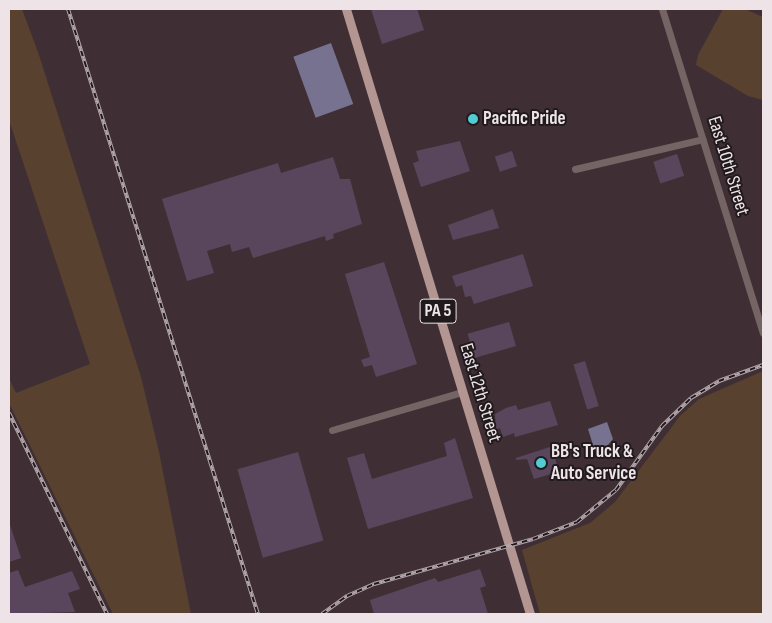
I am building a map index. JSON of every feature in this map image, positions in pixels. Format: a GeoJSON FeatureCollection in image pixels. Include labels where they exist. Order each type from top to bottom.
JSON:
{"type":"FeatureCollection","features":[{"type":"Feature","properties":{"kind":"main road","name":"East 12th Street"},"geometry":{"type":"LineString","coordinates":[[346,9],[530,614]]}},
{"type":"Feature","properties":{"kind":"street","name":"East 10th Street"},"geometry":{"type":"LineString","coordinates":[[662,9],[763,333]]}},
{"type":"Feature","properties":{"kind":"street"},"geometry":{"type":"LineString","coordinates":[[575,169],[703,139]]}},
{"type":"Feature","properties":{"kind":"street"},"geometry":{"type":"LineString","coordinates":[[332,430],[462,392]]}},
{"type":"Feature","properties":{"kind":"shaded area"},"geometry":{"type":"Polygon","coordinates":[[[9,9],[22,9],[39,55],[141,377],[159,452],[191,614],[113,614],[9,403],[9,378],[16,393],[90,364],[9,120],[9,9]]]}},
{"type":"Feature","properties":{"kind":"shaded area"},"geometry":{"type":"Polygon","coordinates":[[[723,9],[745,9],[763,17],[763,100],[748,96],[696,65],[698,55],[723,9]]]}},
{"type":"Feature","properties":{"kind":"shaded area"},"geometry":{"type":"Polygon","coordinates":[[[331,43],[353,104],[316,118],[293,57],[331,43]]]}},
{"type":"Feature","properties":{"kind":"shaded area"},"geometry":{"type":"Polygon","coordinates":[[[763,371],[763,614],[540,614],[522,550],[590,523],[615,502],[680,416],[699,399],[763,371]]]}},
{"type":"Feature","properties":{"kind":"shaded area"},"geometry":{"type":"Polygon","coordinates":[[[607,422],[613,439],[597,458],[588,429],[607,422]]]}},
{"type":"Feature","properties":{"kind":"building"},"geometry":{"type":"Polygon","coordinates":[[[371,9],[417,9],[424,30],[382,44],[371,9]]]}},
{"type":"Feature","properties":{"kind":"building"},"geometry":{"type":"Polygon","coordinates":[[[460,141],[470,171],[421,187],[413,163],[419,161],[416,151],[460,141]]]}},
{"type":"Feature","properties":{"kind":"building"},"geometry":{"type":"Polygon","coordinates":[[[512,151],[517,166],[500,172],[495,157],[512,151]]]}},
{"type":"Feature","properties":{"kind":"building"},"geometry":{"type":"Polygon","coordinates":[[[677,154],[684,176],[660,184],[653,162],[677,154]]]}},
{"type":"Feature","properties":{"kind":"building"},"geometry":{"type":"Polygon","coordinates":[[[333,157],[340,179],[350,179],[362,224],[333,234],[334,238],[326,241],[325,236],[253,258],[249,247],[232,252],[230,244],[207,251],[214,273],[187,281],[162,199],[278,163],[281,173],[333,157]]]}},
{"type":"Feature","properties":{"kind":"building"},"geometry":{"type":"Polygon","coordinates":[[[493,209],[499,228],[453,240],[448,225],[493,209]]]}},
{"type":"Feature","properties":{"kind":"building"},"geometry":{"type":"Polygon","coordinates":[[[523,254],[533,286],[474,304],[471,296],[465,297],[462,285],[456,287],[452,276],[523,254]]]}},
{"type":"Feature","properties":{"kind":"building"},"geometry":{"type":"Polygon","coordinates":[[[384,262],[417,364],[376,377],[372,365],[364,367],[361,360],[370,357],[345,274],[384,262]]]}},
{"type":"Feature","properties":{"kind":"building"},"geometry":{"type":"Polygon","coordinates":[[[509,322],[516,346],[475,358],[468,334],[509,322]]]}},
{"type":"Feature","properties":{"kind":"building"},"geometry":{"type":"Polygon","coordinates":[[[585,361],[599,406],[587,409],[574,365],[585,361]]]}},
{"type":"Feature","properties":{"kind":"building"},"geometry":{"type":"Polygon","coordinates":[[[550,401],[558,425],[515,437],[514,433],[503,437],[500,428],[496,430],[495,414],[506,408],[516,405],[518,410],[550,401]]]}},
{"type":"Feature","properties":{"kind":"building"},"geometry":{"type":"Polygon","coordinates":[[[455,438],[473,498],[368,529],[347,458],[364,453],[372,479],[447,456],[444,443],[455,438]]]}},
{"type":"Feature","properties":{"kind":"building"},"geometry":{"type":"Polygon","coordinates":[[[553,446],[558,472],[534,479],[527,459],[516,460],[516,458],[553,446]]]}},
{"type":"Feature","properties":{"kind":"building"},"geometry":{"type":"Polygon","coordinates":[[[298,452],[323,540],[263,558],[237,469],[298,452]]]}},
{"type":"Feature","properties":{"kind":"building"},"geometry":{"type":"Polygon","coordinates":[[[9,522],[21,558],[9,562],[9,522]]]}},
{"type":"Feature","properties":{"kind":"building"},"geometry":{"type":"Polygon","coordinates":[[[480,569],[486,586],[480,588],[488,614],[374,614],[370,600],[435,578],[438,582],[480,569]]]}},
{"type":"Feature","properties":{"kind":"building"},"geometry":{"type":"Polygon","coordinates":[[[18,570],[25,587],[72,571],[80,589],[68,593],[75,612],[9,614],[9,573],[18,570]]]}},
{"type":"Feature","properties":{"kind":"railway"},"geometry":{"type":"LineString","coordinates":[[68,9],[258,614]]}},
{"type":"Feature","properties":{"kind":"railway"},"geometry":{"type":"LineString","coordinates":[[322,614],[347,596],[374,584],[533,539],[577,522],[616,490],[662,426],[691,398],[719,381],[763,365]]}},
{"type":"Feature","properties":{"kind":"railway"},"geometry":{"type":"LineString","coordinates":[[9,413],[107,614]]}},
{"type":"Feature","properties":{"kind":"place","name":"Pacific Pride"},"geometry":{"type":"Point","coordinates":[473,119]}},
{"type":"Feature","properties":{"kind":"place","name":"BB's Truck & Auto Service"},"geometry":{"type":"Point","coordinates":[541,463]}}]}
